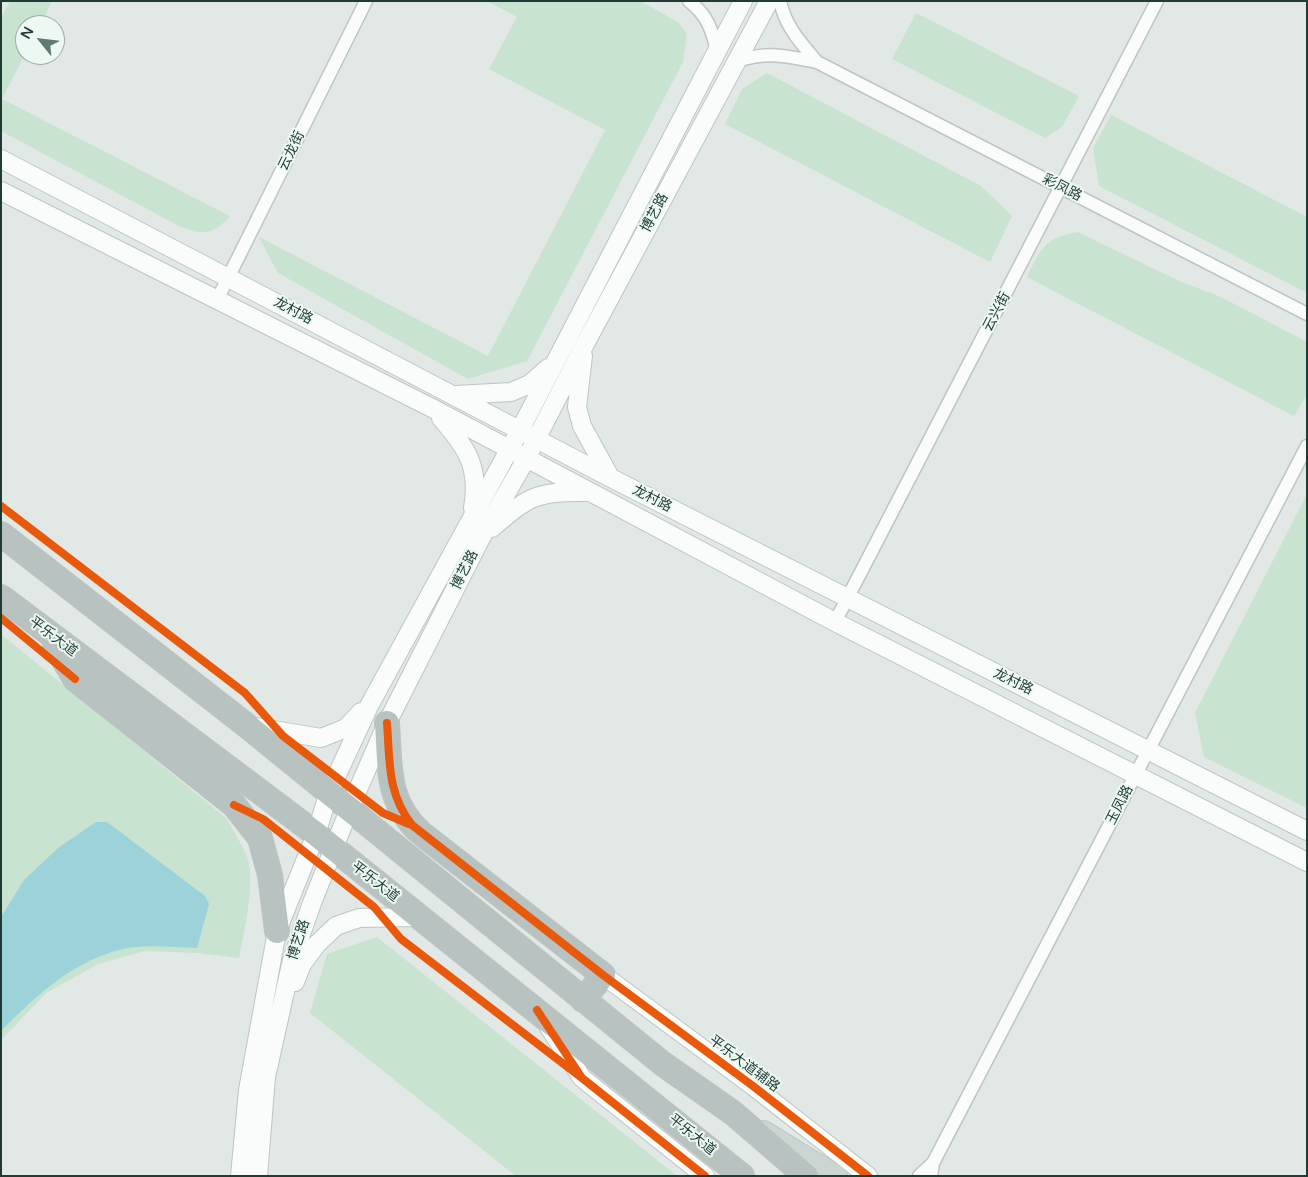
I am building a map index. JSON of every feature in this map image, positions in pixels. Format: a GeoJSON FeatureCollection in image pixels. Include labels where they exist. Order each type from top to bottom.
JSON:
{"type":"FeatureCollection","features":[{"type":"Feature","properties":{"kind":"highway"},"geometry":{"type":"LineString","coordinates":[[1,534],[246,725],[582,1000],[663,1064],[733,1113],[806,1176]]}},
{"type":"Feature","properties":{"kind":"highway","name":"平乐大道"},"geometry":{"type":"LineString","coordinates":[[1,597],[49,635],[316,834],[742,1176]]}},
{"type":"Feature","properties":{"kind":"highway"},"geometry":{"type":"LineString","coordinates":[[49,635],[76,679],[234,804],[260,838],[270,875],[277,931]]}},
{"type":"Feature","properties":{"kind":"highway"},"geometry":{"type":"LineString","coordinates":[[387,723],[392,784],[400,810],[412,825],[603,975],[582,1000]]}},
{"type":"Feature","properties":{"kind":"main road"},"geometry":{"type":"LineString","coordinates":[[733,1113],[824,1165],[837,1176]]}},
{"type":"Feature","properties":{"kind":"street","name":"云龙街"},"geometry":{"type":"LineString","coordinates":[[217,300],[366,1]]}},
{"type":"Feature","properties":{"kind":"street"},"geometry":{"type":"LineString","coordinates":[[689,1],[702,11],[711,26],[717,51]]}},
{"type":"Feature","properties":{"kind":"street","name":"博艺路"},"geometry":{"type":"LineString","coordinates":[[240,1176],[248,1090],[277,931],[316,834],[329,792],[373,699],[520,430],[743,1]]}},
{"type":"Feature","properties":{"kind":"street","name":"博艺路"},"geometry":{"type":"LineString","coordinates":[[258,1176],[266,1077],[292,960],[349,810],[387,723],[482,536],[537,439],[584,346],[769,1]]}},
{"type":"Feature","properties":{"kind":"street","name":"彩凤路"},"geometry":{"type":"LineString","coordinates":[[780,1],[784,17],[796,38],[817,62]]}},
{"type":"Feature","properties":{"kind":"street","name":"云兴街"},"geometry":{"type":"LineString","coordinates":[[835,622],[1062,188],[1157,1]]}},
{"type":"Feature","properties":{"kind":"street","name":"彩凤路"},"geometry":{"type":"LineString","coordinates":[[737,61],[758,54],[780,55],[817,62],[1307,314]]}},
{"type":"Feature","properties":{"kind":"street","name":"龙村路"},"geometry":{"type":"LineString","coordinates":[[1,159],[611,478],[1307,830]]}},
{"type":"Feature","properties":{"kind":"street","name":"龙村路"},"geometry":{"type":"LineString","coordinates":[[1,191],[432,408],[835,622],[1134,776],[1307,862]]}},
{"type":"Feature","properties":{"kind":"street"},"geometry":{"type":"LineString","coordinates":[[584,346],[577,407],[582,426],[611,478]]}},
{"type":"Feature","properties":{"kind":"street"},"geometry":{"type":"LineString","coordinates":[[453,394],[511,392],[530,384],[555,362]]}},
{"type":"Feature","properties":{"kind":"street"},"geometry":{"type":"LineString","coordinates":[[432,408],[469,454],[476,491],[471,521]]}},
{"type":"Feature","properties":{"kind":"street","name":"玉凤路"},"geometry":{"type":"LineString","coordinates":[[919,1176],[932,1170],[1134,776],[1307,446]]}},
{"type":"Feature","properties":{"kind":"street"},"geometry":{"type":"LineString","coordinates":[[482,536],[514,509],[533,497],[557,492],[590,493]]}},
{"type":"Feature","properties":{"kind":"street"},"geometry":{"type":"LineString","coordinates":[[246,725],[321,738],[346,728],[373,699]]}},
{"type":"Feature","properties":{"kind":"street"},"geometry":{"type":"LineString","coordinates":[[277,1029],[302,964],[317,944],[336,926],[359,918],[419,917]]}},
{"type":"Feature","properties":{"kind":"street","name":"平乐大道辅路"},"geometry":{"type":"LineString","coordinates":[[603,975],[753,1086],[868,1176]]}},
{"type":"Feature","properties":{"kind":"street"},"geometry":{"type":"LineString","coordinates":[[537,1010],[582,1078],[705,1176]]}},
{"type":"Feature","properties":{"kind":"green space"},"geometry":{"type":"Polygon","coordinates":[[[10,1],[52,1],[45,15],[15,15],[15,65],[19,65],[2,99],[230,216],[214,230],[196,232],[189,230],[1,131],[1,18],[10,1]]]}},
{"type":"Feature","properties":{"kind":"green space"},"geometry":{"type":"Polygon","coordinates":[[[487,1],[640,1],[678,22],[687,34],[683,62],[527,361],[468,379],[278,273],[259,237],[488,356],[605,130],[489,69],[517,17],[487,1]]]}},
{"type":"Feature","properties":{"kind":"green space"},"geometry":{"type":"Polygon","coordinates":[[[916,13],[1079,96],[1062,127],[1045,138],[892,59],[916,13]]]}},
{"type":"Feature","properties":{"kind":"green space"},"geometry":{"type":"Polygon","coordinates":[[[767,73],[981,186],[1012,216],[990,262],[725,124],[742,89],[767,73]]]}},
{"type":"Feature","properties":{"kind":"green space"},"geometry":{"type":"Polygon","coordinates":[[[1111,115],[1307,217],[1307,293],[1099,186],[1093,148],[1111,115]]]}},
{"type":"Feature","properties":{"kind":"green space"},"geometry":{"type":"Polygon","coordinates":[[[1078,232],[1179,281],[1221,297],[1305,341],[1307,344],[1307,394],[1294,416],[1027,277],[1040,251],[1050,241],[1078,232]]]}},
{"type":"Feature","properties":{"kind":"green space"},"geometry":{"type":"Polygon","coordinates":[[[1307,494],[1307,808],[1204,757],[1195,713],[1307,494]]]}},
{"type":"Feature","properties":{"kind":"green space"},"geometry":{"type":"Polygon","coordinates":[[[1,634],[227,819],[247,857],[250,893],[239,958],[198,953],[144,951],[98,964],[46,993],[1,1040],[1,634]]]}},
{"type":"Feature","properties":{"kind":"green space"},"geometry":{"type":"Polygon","coordinates":[[[377,937],[677,1176],[516,1176],[310,1013],[327,954],[377,937]]]}},
{"type":"Feature","properties":{"kind":"water"},"geometry":{"type":"Polygon","coordinates":[[[96,822],[107,822],[205,896],[209,904],[197,948],[152,946],[130,948],[93,959],[50,986],[1,1031],[1,917],[24,880],[58,848],[96,822]]]}},
{"type":"Feature","properties":{"kind":"cycle path"},"geometry":{"type":"LineString","coordinates":[[1,506],[245,693],[283,736],[383,813],[409,824]]}},
{"type":"Feature","properties":{"kind":"cycle path"},"geometry":{"type":"LineString","coordinates":[[1,618],[75,679]]}},
{"type":"Feature","properties":{"kind":"cycle path"},"geometry":{"type":"LineString","coordinates":[[387,723],[391,777],[398,801],[412,825],[603,975],[753,1086],[868,1176]]}},
{"type":"Feature","properties":{"kind":"cycle path"},"geometry":{"type":"LineString","coordinates":[[234,805],[263,819],[374,907],[401,939],[582,1078]]}},
{"type":"Feature","properties":{"kind":"cycle path"},"geometry":{"type":"LineString","coordinates":[[537,1010],[582,1078],[705,1176]]}}]}
